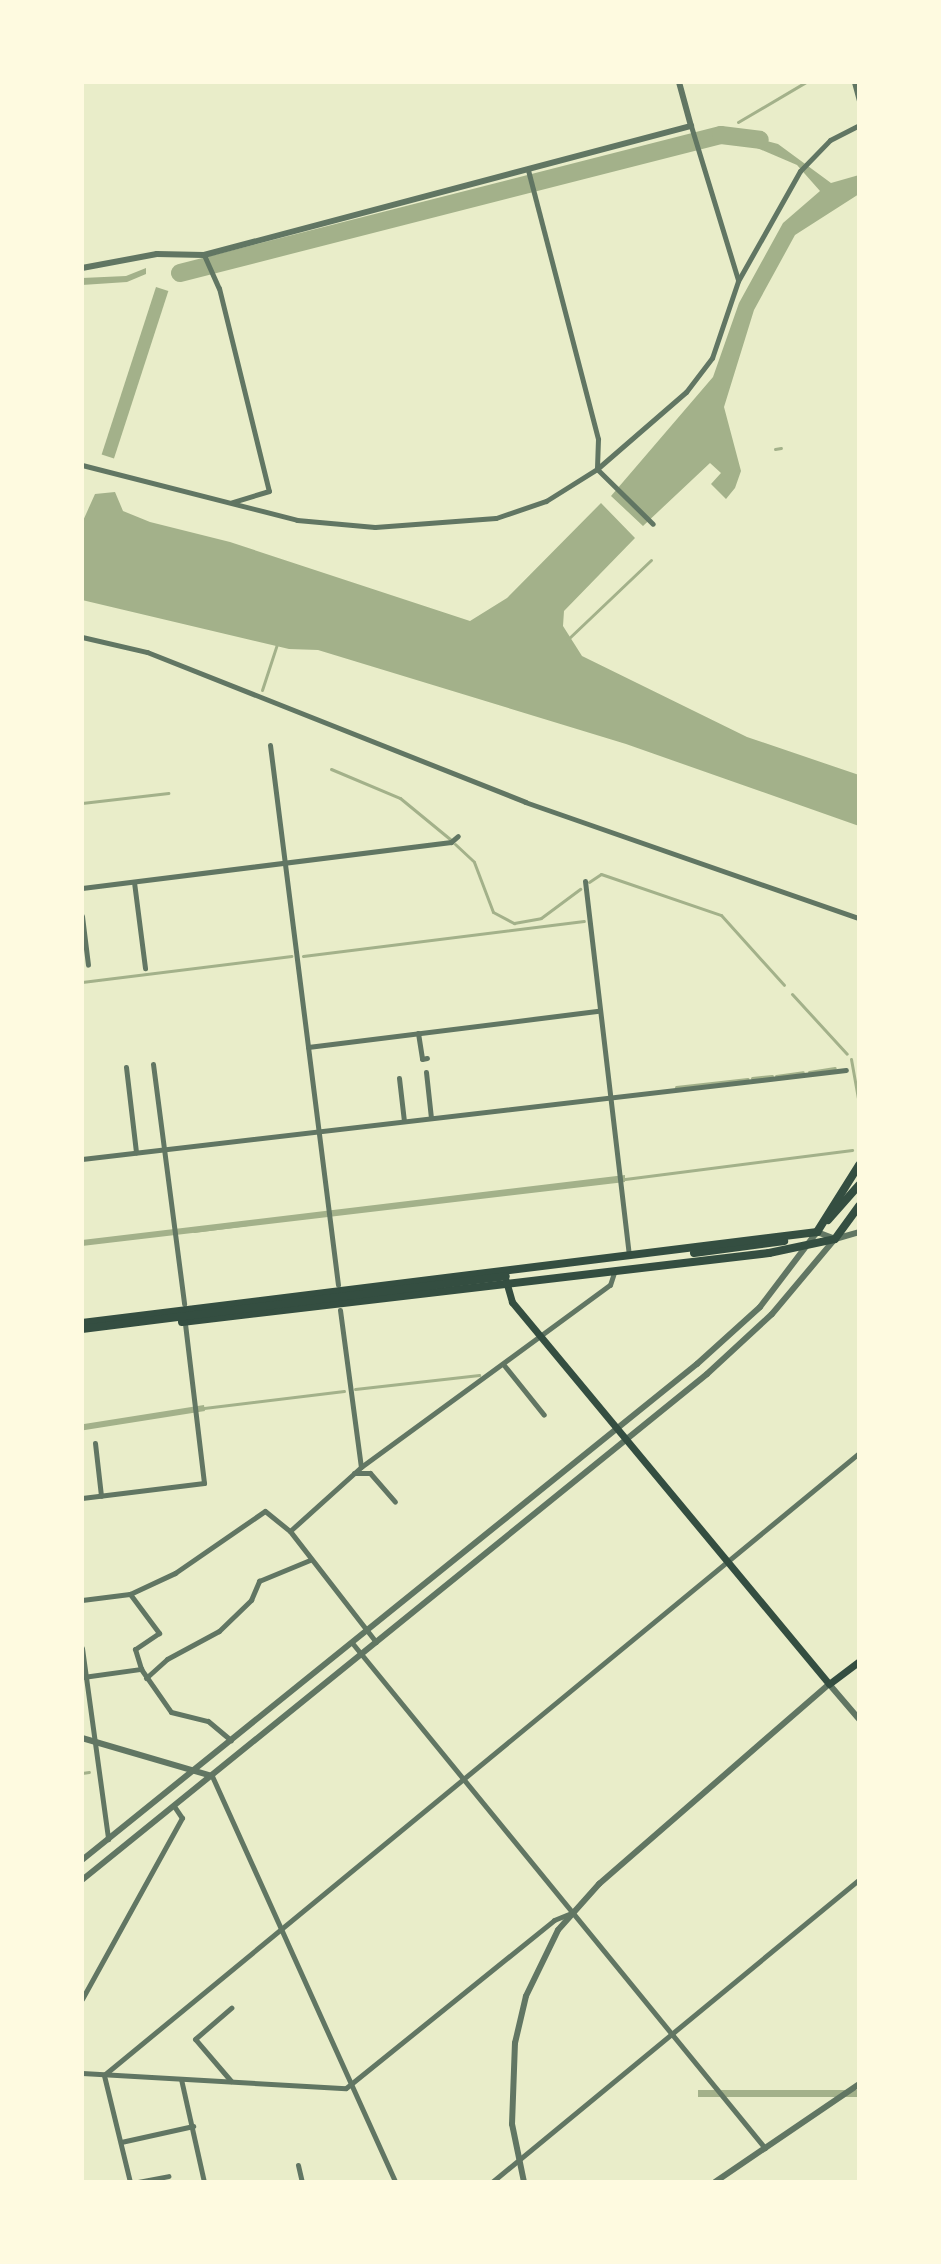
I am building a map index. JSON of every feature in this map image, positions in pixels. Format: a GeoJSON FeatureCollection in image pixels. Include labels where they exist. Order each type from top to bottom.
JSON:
{"type":"FeatureCollection","features":[{"type":"Feature","properties":{"kind":"main road"},"geometry":{"type":"LineString","coordinates":[[82,1328],[817,1232],[859,1165]]}},
{"type":"Feature","properties":{"kind":"main road"},"geometry":{"type":"LineString","coordinates":[[82,1328],[788,1240],[828,1221],[859,1185]]}},
{"type":"Feature","properties":{"kind":"main road"},"geometry":{"type":"LineString","coordinates":[[82,1328],[185,1322],[808,1246],[835,1239],[859,1206]]}},
{"type":"Feature","properties":{"kind":"main road"},"geometry":{"type":"LineString","coordinates":[[504,1271],[512,1302],[829,1684],[859,1661]]}},
{"type":"Feature","properties":{"kind":"street"},"geometry":{"type":"LineString","coordinates":[[679,82],[738,281]]}},
{"type":"Feature","properties":{"kind":"street"},"geometry":{"type":"LineString","coordinates":[[854,82],[859,101]]}},
{"type":"Feature","properties":{"kind":"street"},"geometry":{"type":"LineString","coordinates":[[82,465],[297,520],[443,526],[496,518],[546,501],[597,469],[686,392],[712,358],[738,281],[800,171],[815,154],[859,125]]}},
{"type":"Feature","properties":{"kind":"street"},"geometry":{"type":"LineString","coordinates":[[82,268],[157,254],[205,258],[691,126]]}},
{"type":"Feature","properties":{"kind":"street"},"geometry":{"type":"LineString","coordinates":[[528,170],[598,439],[597,469],[653,524]]}},
{"type":"Feature","properties":{"kind":"street"},"geometry":{"type":"LineString","coordinates":[[205,258],[219,288],[269,491],[231,503]]}},
{"type":"Feature","properties":{"kind":"street"},"geometry":{"type":"LineString","coordinates":[[82,637],[147,652],[525,802],[859,918]]}},
{"type":"Feature","properties":{"kind":"street"},"geometry":{"type":"LineString","coordinates":[[270,745],[338,1285]]}},
{"type":"Feature","properties":{"kind":"street"},"geometry":{"type":"LineString","coordinates":[[82,888],[451,842],[458,836]]}},
{"type":"Feature","properties":{"kind":"street"},"geometry":{"type":"LineString","coordinates":[[134,881],[145,968]]}},
{"type":"Feature","properties":{"kind":"street"},"geometry":{"type":"LineString","coordinates":[[585,881],[629,1256]]}},
{"type":"Feature","properties":{"kind":"street"},"geometry":{"type":"LineString","coordinates":[[82,916],[88,965]]}},
{"type":"Feature","properties":{"kind":"street"},"geometry":{"type":"LineString","coordinates":[[308,1047],[599,1011]]}},
{"type":"Feature","properties":{"kind":"street"},"geometry":{"type":"LineString","coordinates":[[418,1033],[422,1059],[427,1058]]}},
{"type":"Feature","properties":{"kind":"street"},"geometry":{"type":"LineString","coordinates":[[153,1064],[184,1304]]}},
{"type":"Feature","properties":{"kind":"street"},"geometry":{"type":"LineString","coordinates":[[126,1067],[136,1152]]}},
{"type":"Feature","properties":{"kind":"street"},"geometry":{"type":"LineString","coordinates":[[82,1159],[846,1070]]}},
{"type":"Feature","properties":{"kind":"street"},"geometry":{"type":"LineString","coordinates":[[426,1072],[431,1118]]}},
{"type":"Feature","properties":{"kind":"street"},"geometry":{"type":"LineString","coordinates":[[399,1078],[404,1121]]}},
{"type":"Feature","properties":{"kind":"street"},"geometry":{"type":"LineString","coordinates":[[82,1860],[368,1632],[738,1329],[817,1232],[835,1239]]}},
{"type":"Feature","properties":{"kind":"street"},"geometry":{"type":"LineString","coordinates":[[82,1880],[628,1440],[747,1339],[835,1239],[859,1232]]}},
{"type":"Feature","properties":{"kind":"street"},"geometry":{"type":"LineString","coordinates":[[290,1531],[361,1467],[610,1285],[615,1270]]}},
{"type":"Feature","properties":{"kind":"street"},"geometry":{"type":"LineString","coordinates":[[340,1310],[361,1467]]}},
{"type":"Feature","properties":{"kind":"street"},"geometry":{"type":"LineString","coordinates":[[82,1498],[204,1483],[185,1322]]}},
{"type":"Feature","properties":{"kind":"street"},"geometry":{"type":"LineString","coordinates":[[503,1364],[544,1415]]}},
{"type":"Feature","properties":{"kind":"street"},"geometry":{"type":"LineString","coordinates":[[95,1443],[101,1496]]}},
{"type":"Feature","properties":{"kind":"street"},"geometry":{"type":"LineString","coordinates":[[104,2075],[859,1453]]}},
{"type":"Feature","properties":{"kind":"street"},"geometry":{"type":"LineString","coordinates":[[354,1473],[370,1473],[395,1502]]}},
{"type":"Feature","properties":{"kind":"street"},"geometry":{"type":"LineString","coordinates":[[82,1600],[130,1594],[175,1573],[265,1511],[290,1531],[376,1642]]}},
{"type":"Feature","properties":{"kind":"street"},"geometry":{"type":"LineString","coordinates":[[146,1678],[167,1659],[219,1631],[251,1600],[259,1581],[310,1560]]}},
{"type":"Feature","properties":{"kind":"street"},"geometry":{"type":"LineString","coordinates":[[130,1594],[159,1633],[135,1649],[146,1678],[171,1712],[208,1721],[231,1740]]}},
{"type":"Feature","properties":{"kind":"street"},"geometry":{"type":"LineString","coordinates":[[353,1644],[766,2148]]}},
{"type":"Feature","properties":{"kind":"street"},"geometry":{"type":"LineString","coordinates":[[82,1648],[108,1839]]}},
{"type":"Feature","properties":{"kind":"street"},"geometry":{"type":"LineString","coordinates":[[84,1676],[141,1669]]}},
{"type":"Feature","properties":{"kind":"street"},"geometry":{"type":"LineString","coordinates":[[524,2182],[518,2160],[510,2088],[519,2019],[539,1963],[572,1912],[829,1684],[859,1719]]}},
{"type":"Feature","properties":{"kind":"street"},"geometry":{"type":"LineString","coordinates":[[82,1738],[212,1776],[395,2182]]}},
{"type":"Feature","properties":{"kind":"street"},"geometry":{"type":"LineString","coordinates":[[82,1999],[182,1818],[174,1806]]}},
{"type":"Feature","properties":{"kind":"street"},"geometry":{"type":"LineString","coordinates":[[492,2182],[859,1880]]}},
{"type":"Feature","properties":{"kind":"street"},"geometry":{"type":"LineString","coordinates":[[82,2073],[352,2085],[554,1920],[572,1912]]}},
{"type":"Feature","properties":{"kind":"street"},"geometry":{"type":"LineString","coordinates":[[231,2008],[195,2039],[232,2082]]}},
{"type":"Feature","properties":{"kind":"street"},"geometry":{"type":"LineString","coordinates":[[104,2075],[130,2182]]}},
{"type":"Feature","properties":{"kind":"street"},"geometry":{"type":"LineString","coordinates":[[181,2079],[204,2182]]}},
{"type":"Feature","properties":{"kind":"street"},"geometry":{"type":"LineString","coordinates":[[715,2182],[859,2084]]}},
{"type":"Feature","properties":{"kind":"street"},"geometry":{"type":"LineString","coordinates":[[121,2142],[193,2126]]}},
{"type":"Feature","properties":{"kind":"street"},"geometry":{"type":"LineString","coordinates":[[298,2165],[302,2182]]}},
{"type":"Feature","properties":{"kind":"street"},"geometry":{"type":"LineString","coordinates":[[138,2182],[168,2176]]}},
{"type":"Feature","properties":{"kind":"shaded area"},"geometry":{"type":"Polygon","coordinates":[[[737,133],[778,144],[831,183],[859,175],[859,194],[795,235],[754,310],[724,407],[741,471],[735,488],[726,499],[711,484],[721,473],[710,463],[643,526],[611,496],[713,377],[739,303],[783,223],[820,191],[797,165],[736,139],[737,133]]]}},
{"type":"Feature","properties":{"kind":"shaded area"},"geometry":{"type":"Polygon","coordinates":[[[146,268],[146,274],[127,282],[82,285],[82,278],[126,276],[146,268]]]}},
{"type":"Feature","properties":{"kind":"shaded area"},"geometry":{"type":"Polygon","coordinates":[[[156,287],[168,291],[114,458],[102,454],[156,287]]]}},
{"type":"Feature","properties":{"kind":"shaded area"},"geometry":{"type":"Polygon","coordinates":[[[115,492],[123,511],[150,522],[230,542],[470,621],[507,598],[601,503],[635,538],[564,611],[563,626],[582,656],[747,737],[859,775],[859,826],[626,744],[318,650],[289,649],[82,600],[82,523],[95,494],[115,492]]]}},
{"type":"Feature","properties":{"kind":"shaded area"},"geometry":{"type":"Polygon","coordinates":[[[625,1175],[625,1182],[82,1246],[82,1240],[625,1175]]]}},
{"type":"Feature","properties":{"kind":"shaded area"},"geometry":{"type":"Polygon","coordinates":[[[204,1405],[205,1411],[83,1430],[83,1424],[204,1405]]]}},
{"type":"Feature","properties":{"kind":"shaded area"},"geometry":{"type":"Polygon","coordinates":[[[698,2090],[859,2090],[859,2097],[698,2097],[698,2090]]]}},
{"type":"Feature","properties":{"kind":"waterway"},"geometry":{"type":"LineString","coordinates":[[738,122],[806,82]]}},
{"type":"Feature","properties":{"kind":"waterway"},"geometry":{"type":"LineString","coordinates":[[180,273],[721,135],[760,140]]}},
{"type":"Feature","properties":{"kind":"waterway"},"geometry":{"type":"LineString","coordinates":[[775,449],[781,448]]}},
{"type":"Feature","properties":{"kind":"waterway"},"geometry":{"type":"LineString","coordinates":[[567,640],[651,560]]}},
{"type":"Feature","properties":{"kind":"waterway"},"geometry":{"type":"LineString","coordinates":[[262,690],[277,644]]}},
{"type":"Feature","properties":{"kind":"waterway"},"geometry":{"type":"LineString","coordinates":[[331,769],[400,798],[450,839]]}},
{"type":"Feature","properties":{"kind":"waterway"},"geometry":{"type":"LineString","coordinates":[[82,803],[168,793]]}},
{"type":"Feature","properties":{"kind":"waterway"},"geometry":{"type":"LineString","coordinates":[[455,844],[474,862],[493,912],[514,923],[541,918],[580,889]]}},
{"type":"Feature","properties":{"kind":"waterway"},"geometry":{"type":"LineString","coordinates":[[589,882],[601,874],[721,915],[784,985]]}},
{"type":"Feature","properties":{"kind":"waterway"},"geometry":{"type":"LineString","coordinates":[[303,956],[584,921]]}},
{"type":"Feature","properties":{"kind":"waterway"},"geometry":{"type":"LineString","coordinates":[[82,982],[291,956]]}},
{"type":"Feature","properties":{"kind":"waterway"},"geometry":{"type":"LineString","coordinates":[[792,994],[847,1054]]}},
{"type":"Feature","properties":{"kind":"waterway"},"geometry":{"type":"LineString","coordinates":[[851,1059],[859,1104]]}},
{"type":"Feature","properties":{"kind":"waterway"},"geometry":{"type":"LineString","coordinates":[[809,1072],[835,1068]]}},
{"type":"Feature","properties":{"kind":"waterway"},"geometry":{"type":"LineString","coordinates":[[776,1076],[803,1072]]}},
{"type":"Feature","properties":{"kind":"waterway"},"geometry":{"type":"LineString","coordinates":[[752,1078],[772,1076]]}},
{"type":"Feature","properties":{"kind":"waterway"},"geometry":{"type":"LineString","coordinates":[[676,1087],[748,1079]]}},
{"type":"Feature","properties":{"kind":"waterway"},"geometry":{"type":"LineString","coordinates":[[625,1179],[852,1150]]}},
{"type":"Feature","properties":{"kind":"waterway"},"geometry":{"type":"LineString","coordinates":[[194,1231],[248,1224]]}},
{"type":"Feature","properties":{"kind":"waterway"},"geometry":{"type":"LineString","coordinates":[[355,1389],[479,1375]]}},
{"type":"Feature","properties":{"kind":"waterway"},"geometry":{"type":"LineString","coordinates":[[204,1408],[344,1391]]}},
{"type":"Feature","properties":{"kind":"waterway"},"geometry":{"type":"LineString","coordinates":[[82,1773],[89,1772]]}}]}
